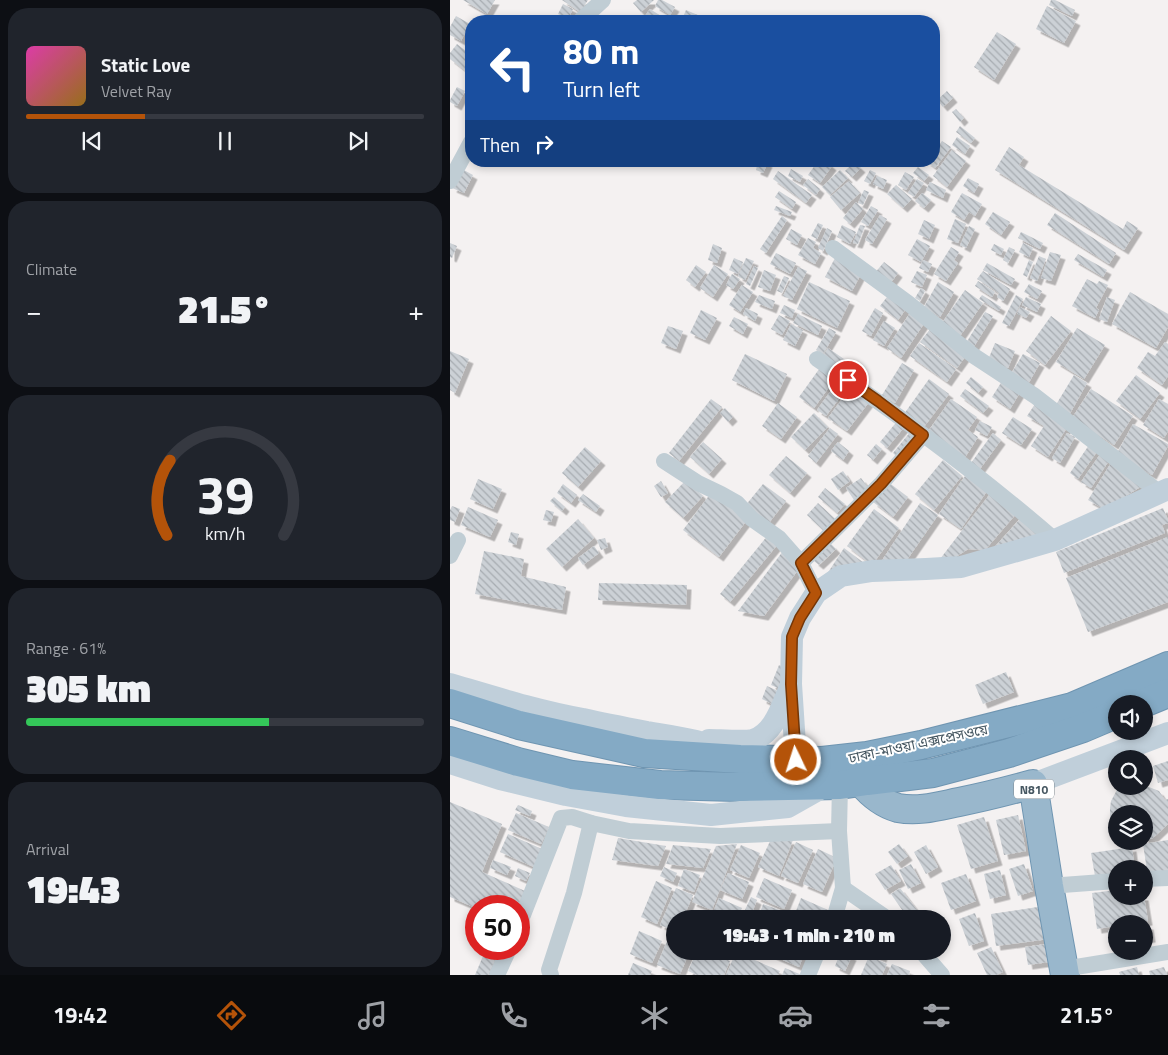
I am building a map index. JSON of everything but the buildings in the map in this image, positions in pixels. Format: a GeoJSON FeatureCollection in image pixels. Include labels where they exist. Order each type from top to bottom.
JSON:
{"type":"FeatureCollection","features":[{"type":"Feature","properties":{"kind":"highway"},"geometry":{"type":"LineString","coordinates":[[1126,695],[1168,666]]}},
{"type":"Feature","properties":{"kind":"highway"},"geometry":{"type":"LineString","coordinates":[[1153,699],[1168,692]]}},
{"type":"Feature","properties":{"kind":"highway","name":"ঢাকা-মাওয়া এক্সপ্রেসওয়ে"},"geometry":{"type":"LineString","coordinates":[[450,703],[519,725],[644,753],[740,759],[822,761],[867,756],[922,745],[1072,707],[1108,702]]}},
{"type":"Feature","properties":{"kind":"highway","name":"ঢাকা-মাওয়া এক্সপ্রেসওয়ে"},"geometry":{"type":"LineString","coordinates":[[450,741],[518,762],[572,775],[670,785],[737,788],[843,784],[933,773],[1009,754],[1083,728],[1108,708]]}},
{"type":"Feature","properties":{"kind":"highway","name":"N810"},"geometry":{"type":"LineString","coordinates":[[843,784],[870,793],[883,802],[898,808],[923,810],[1003,793],[1033,784],[1065,972]]}},
{"type":"Feature","properties":{"kind":"main road"},"geometry":{"type":"LineString","coordinates":[[796,760],[791,684],[792,637],[800,618],[816,593],[841,576],[872,571],[961,566],[1055,540],[1164,491]]}},
{"type":"Feature","properties":{"kind":"main road"},"geometry":{"type":"LineString","coordinates":[[450,684],[564,716],[688,738],[751,740],[762,735],[772,725],[791,684]]}},
{"type":"Feature","properties":{"kind":"main road"},"geometry":{"type":"LineString","coordinates":[[1033,784],[1168,733]]}},
{"type":"Feature","properties":{"kind":"main road"},"geometry":{"type":"LineString","coordinates":[[688,738],[723,750],[740,759]]}},
{"type":"Feature","properties":{"kind":"main road"},"geometry":{"type":"LineString","coordinates":[[450,763],[500,780],[566,795],[626,806],[711,815],[788,807],[843,784]]}},
{"type":"Feature","properties":{"kind":"street"},"geometry":{"type":"LineString","coordinates":[[587,15],[603,0]]}},
{"type":"Feature","properties":{"kind":"street"},"geometry":{"type":"LineString","coordinates":[[451,177],[465,152]]}},
{"type":"Feature","properties":{"kind":"street"},"geometry":{"type":"LineString","coordinates":[[833,248],[908,303],[974,356],[1035,396],[1164,491]]}},
{"type":"Feature","properties":{"kind":"street"},"geometry":{"type":"LineString","coordinates":[[817,359],[923,435],[1018,508],[1055,540]]}},
{"type":"Feature","properties":{"kind":"street"},"geometry":{"type":"LineString","coordinates":[[801,563],[881,484],[923,435]]}},
{"type":"Feature","properties":{"kind":"street"},"geometry":{"type":"LineString","coordinates":[[664,461],[698,483],[737,503],[752,519],[779,538],[801,563],[816,593]]}},
{"type":"Feature","properties":{"kind":"street"},"geometry":{"type":"LineString","coordinates":[[450,556],[458,540]]}},
{"type":"Feature","properties":{"kind":"street"},"geometry":{"type":"LineString","coordinates":[[837,910],[843,888],[839,831],[843,784]]}},
{"type":"Feature","properties":{"kind":"street"},"geometry":{"type":"LineString","coordinates":[[530,897],[561,818],[572,817],[629,831],[720,836],[839,831]]}},
{"type":"Feature","properties":{"kind":"street"},"geometry":{"type":"LineString","coordinates":[[551,975],[549,970],[574,893],[591,823]]}},
{"type":"Feature","properties":{"kind":"street"},"geometry":{"type":"LineString","coordinates":[[1153,879],[1168,878]]}},
{"type":"Feature","properties":{"kind":"street"},"geometry":{"type":"LineString","coordinates":[[1049,886],[1108,882]]}},
{"type":"Feature","properties":{"kind":"street"},"geometry":{"type":"LineString","coordinates":[[843,888],[875,910]]}},
{"type":"Feature","properties":{"kind":"street"},"geometry":{"type":"LineString","coordinates":[[1065,972],[1168,952]]}},
{"type":"Feature","properties":{"kind":"street"},"geometry":{"type":"LineString","coordinates":[[497,975],[504,960]]}},
{"type":"Feature","properties":{"kind":"street"},"geometry":{"type":"LineString","coordinates":[[808,975],[814,960]]}},
{"type":"Feature","properties":{"kind":"street"},"geometry":{"type":"LineString","coordinates":[[929,960],[942,975]]}},
{"type":"Feature","properties":{"kind":"route"},"geometry":{"type":"LineString","coordinates":[[796,760],[791,684],[792,637],[800,618],[816,593],[801,563],[881,484],[923,435],[848,380]]}}]}
